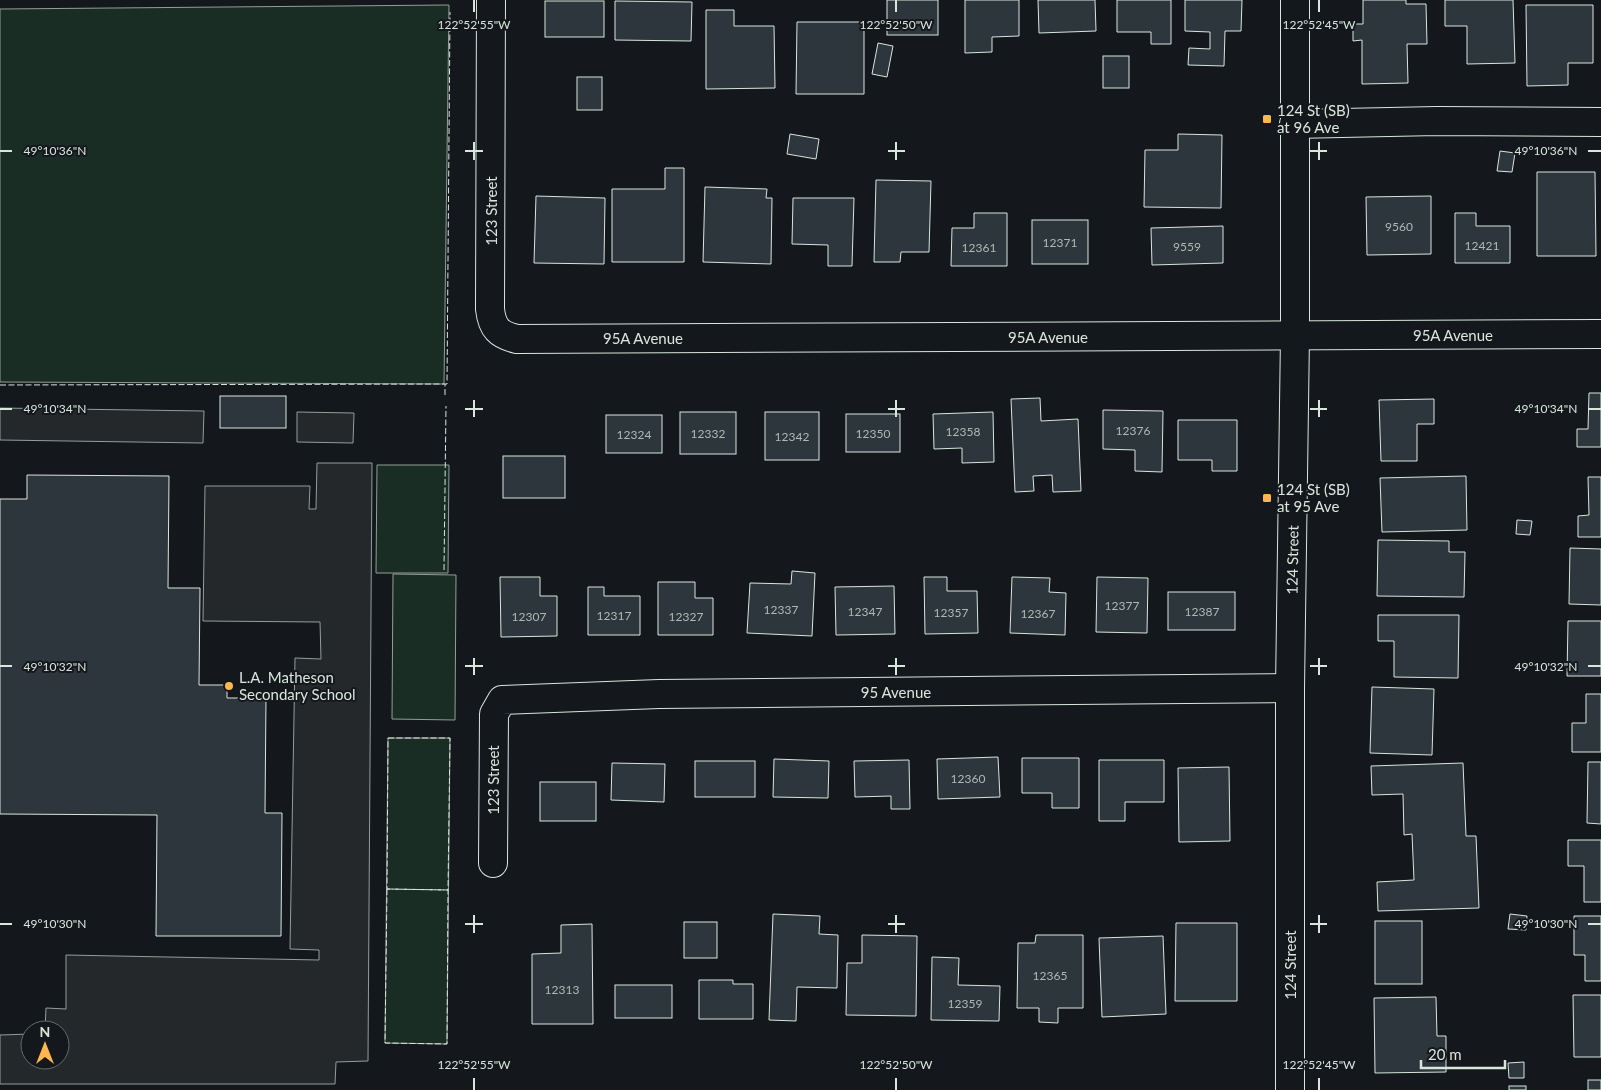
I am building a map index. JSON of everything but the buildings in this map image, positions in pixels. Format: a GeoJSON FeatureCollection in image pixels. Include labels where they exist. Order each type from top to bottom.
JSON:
{"type":"FeatureCollection","features":[{"type":"Feature","properties":{"kind":"street","name":"123 Street"},"geometry":{"type":"LineString","coordinates":[[492,0],[490,309],[492,323],[497,331]]}},
{"type":"Feature","properties":{"kind":"street","name":"124 Street"},"geometry":{"type":"LineString","coordinates":[[1290,1090],[1290,688],[1295,335],[1294,124],[1296,0]]}},
{"type":"Feature","properties":{"kind":"street"},"geometry":{"type":"LineString","coordinates":[[1294,124],[1437,121],[1601,122]]}},
{"type":"Feature","properties":{"kind":"street","name":"95A Avenue"},"geometry":{"type":"LineString","coordinates":[[497,331],[506,336],[517,338],[1601,334]]}},
{"type":"Feature","properties":{"kind":"street","name":"95 Avenue"},"geometry":{"type":"LineString","coordinates":[[502,700],[659,694],[1290,688]]}},
{"type":"Feature","properties":{"kind":"street","name":"123 Street"},"geometry":{"type":"LineString","coordinates":[[494,863],[494,714],[502,700]]}},
{"type":"Feature","properties":{"kind":"green space"},"geometry":{"type":"Polygon","coordinates":[[[449,5],[444,384],[0,382],[0,9],[449,5]]]}},
{"type":"Feature","properties":{"kind":"green space"},"geometry":{"type":"Polygon","coordinates":[[[377,465],[449,465],[448,573],[376,573],[377,465]]]}},
{"type":"Feature","properties":{"kind":"green space"},"geometry":{"type":"Polygon","coordinates":[[[393,574],[456,575],[455,720],[392,719],[393,574]]]}},
{"type":"Feature","properties":{"kind":"green space"},"geometry":{"type":"Polygon","coordinates":[[[388,738],[450,738],[447,1044],[385,1043],[388,738]]]}},
{"type":"Feature","properties":{"kind":"shaded area"},"geometry":{"type":"Polygon","coordinates":[[[0,408],[204,411],[203,443],[0,440],[0,408]]]}},
{"type":"Feature","properties":{"kind":"shaded area"},"geometry":{"type":"Polygon","coordinates":[[[297,412],[354,413],[353,443],[297,442],[297,412]]]}},
{"type":"Feature","properties":{"kind":"shaded area"},"geometry":{"type":"Polygon","coordinates":[[[317,463],[372,463],[368,1061],[336,1062],[335,1084],[0,1084],[0,1035],[20,1034],[20,1070],[70,1070],[70,1020],[45,1020],[46,1008],[66,1009],[66,955],[319,960],[319,950],[290,949],[295,658],[321,659],[320,622],[203,621],[205,486],[310,486],[309,509],[316,509],[317,463]]]}},
{"type":"Feature","properties":{"kind":"fence"},"geometry":{"type":"LineString","coordinates":[[0,385],[447,384],[450,12]]}},
{"type":"Feature","properties":{"kind":"fence"},"geometry":{"type":"LineString","coordinates":[[445,384],[445,395]]}},
{"type":"Feature","properties":{"kind":"fence"},"geometry":{"type":"LineString","coordinates":[[444,570],[446,406]]}},
{"type":"Feature","properties":{"kind":"fence"},"geometry":{"type":"LineString","coordinates":[[388,738],[450,738],[448,890],[387,889],[388,738]]}},
{"type":"Feature","properties":{"kind":"fence"},"geometry":{"type":"LineString","coordinates":[[387,889],[448,890],[447,1044],[385,1043],[387,889]]}},
{"type":"Feature","properties":{"kind":"place","name":"124 St (SB) at 96 Ave"},"geometry":{"type":"Point","coordinates":[1267,119]}},
{"type":"Feature","properties":{"kind":"place","name":"124 St (SB) at 95 Ave"},"geometry":{"type":"Point","coordinates":[1267,498]}},
{"type":"Feature","properties":{"kind":"place","name":"L.A. Matheson Secondary School"},"geometry":{"type":"Point","coordinates":[229,686]}}]}
